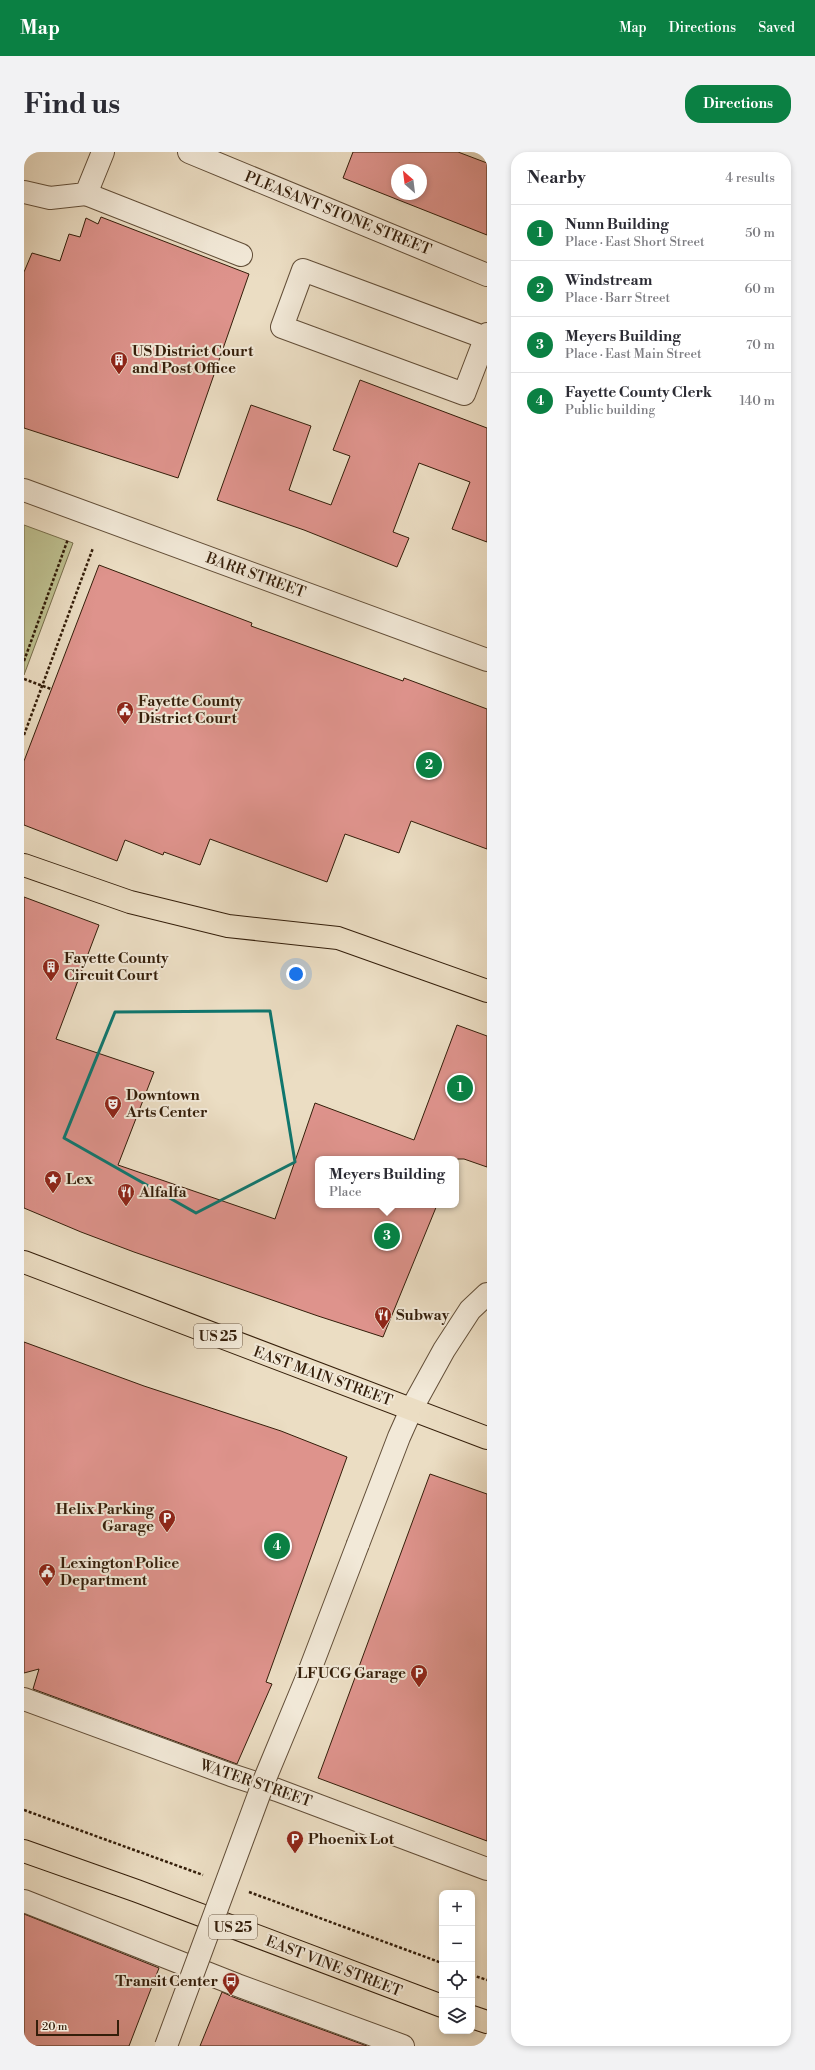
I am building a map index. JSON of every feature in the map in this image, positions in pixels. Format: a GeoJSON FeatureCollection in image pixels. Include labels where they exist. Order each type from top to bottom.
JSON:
{"type":"FeatureCollection","features":[{"type":"Feature","properties":{"kind":"main road"},"geometry":{"type":"LineString","coordinates":[[24,865],[130,902],[228,926],[338,938],[487,990]]}},
{"type":"Feature","properties":{"kind":"main road","name":"EAST MAIN STREET"},"geometry":{"type":"LineString","coordinates":[[24,1262],[378,1397],[412,1408],[487,1438]]}},
{"type":"Feature","properties":{"kind":"main road","name":"EAST VINE STREET"},"geometry":{"type":"LineString","coordinates":[[24,1851],[137,1891],[439,2005]]}},
{"type":"Feature","properties":{"kind":"main road"},"geometry":{"type":"LineString","coordinates":[[475,2018],[487,2022]]}},
{"type":"Feature","properties":{"kind":"street"},"geometry":{"type":"LineString","coordinates":[[86,194],[103,152]]}},
{"type":"Feature","properties":{"kind":"street","name":"PLEASANT STONE STREET"},"geometry":{"type":"LineString","coordinates":[[189,152],[487,275]]}},
{"type":"Feature","properties":{"kind":"street"},"geometry":{"type":"LineString","coordinates":[[24,192],[50,198],[86,194],[241,255]]}},
{"type":"Feature","properties":{"kind":"street"},"geometry":{"type":"LineString","coordinates":[[303,270],[486,336],[464,394],[282,327],[303,270]]}},
{"type":"Feature","properties":{"kind":"street","name":"BARR STREET"},"geometry":{"type":"LineString","coordinates":[[24,490],[487,660]]}},
{"type":"Feature","properties":{"kind":"street"},"geometry":{"type":"LineString","coordinates":[[166,2046],[264,1781],[412,1408],[444,1350],[470,1310],[487,1294]]}},
{"type":"Feature","properties":{"kind":"street","name":"WATER STREET"},"geometry":{"type":"LineString","coordinates":[[24,1699],[73,1712],[487,1869]]}},
{"type":"Feature","properties":{"kind":"street"},"geometry":{"type":"LineString","coordinates":[[24,1901],[237,1985],[403,2046]]}},
{"type":"Feature","properties":{"kind":"path"},"geometry":{"type":"LineString","coordinates":[[24,661],[68,539]]}},
{"type":"Feature","properties":{"kind":"path"},"geometry":{"type":"LineString","coordinates":[[24,735],[93,548]]}},
{"type":"Feature","properties":{"kind":"path"},"geometry":{"type":"LineString","coordinates":[[24,679],[52,689]]}},
{"type":"Feature","properties":{"kind":"path"},"geometry":{"type":"LineString","coordinates":[[475,1976],[487,1980]]}},
{"type":"Feature","properties":{"kind":"highlighted area"},"geometry":{"type":"Polygon","coordinates":[[[270,1011],[295,1162],[196,1213],[64,1138],[115,1012],[270,1011]]]}},
{"type":"Feature","properties":{"kind":"green space"},"geometry":{"type":"Polygon","coordinates":[[[24,525],[73,543],[24,675],[24,525]]]}},
{"type":"Feature","properties":{"kind":"building"},"geometry":{"type":"Polygon","coordinates":[[[353,152],[458,152],[487,163],[487,235],[399,200],[427,200],[427,164],[391,164],[391,197],[343,178],[353,152]]]}},
{"type":"Feature","properties":{"kind":"building","name":"US District Court and Post Office"},"geometry":{"type":"Polygon","coordinates":[[[101,217],[249,274],[178,478],[24,428],[24,272],[32,253],[60,261],[69,234],[80,237],[86,218],[98,224],[101,217]]]}},
{"type":"Feature","properties":{"kind":"building"},"geometry":{"type":"Polygon","coordinates":[[[360,380],[487,428],[487,542],[452,529],[470,482],[419,463],[393,532],[409,538],[397,567],[304,530],[217,500],[251,405],[311,426],[289,490],[331,505],[350,456],[333,450],[360,380]]]}},
{"type":"Feature","properties":{"kind":"building"},"geometry":{"type":"Polygon","coordinates":[[[99,565],[252,623],[251,626],[403,681],[404,678],[487,709],[487,849],[411,821],[399,853],[345,834],[327,882],[210,839],[200,865],[164,852],[163,855],[125,840],[117,861],[24,825],[24,761],[99,565]]]}},
{"type":"Feature","properties":{"kind":"building"},"geometry":{"type":"Polygon","coordinates":[[[24,897],[99,925],[56,1039],[154,1072],[118,1165],[275,1219],[315,1103],[414,1140],[457,1025],[487,1036],[487,1167],[464,1159],[459,1159],[459,1156],[315,1156],[315,1208],[436,1208],[383,1337],[134,1252],[24,1208],[24,897]]]}},
{"type":"Feature","properties":{"kind":"building"},"geometry":{"type":"Polygon","coordinates":[[[24,1342],[144,1386],[281,1431],[347,1457],[266,1682],[272,1684],[237,1764],[33,1689],[39,1669],[24,1673],[24,1342]]]}},
{"type":"Feature","properties":{"kind":"building","name":"LFUCG Garage"},"geometry":{"type":"Polygon","coordinates":[[[430,1474],[487,1494],[487,1841],[318,1778],[430,1474]]]}},
{"type":"Feature","properties":{"kind":"building"},"geometry":{"type":"Polygon","coordinates":[[[24,1914],[159,1968],[129,2046],[24,2046],[24,1914]]]}},
{"type":"Feature","properties":{"kind":"building"},"geometry":{"type":"Polygon","coordinates":[[[222,1992],[233,1997],[367,2046],[200,2046],[222,1992]]]}},
{"type":"Feature","properties":{"kind":"place","name":"US District Court and Post Office"},"geometry":{"type":"Point","coordinates":[119,375]}},
{"type":"Feature","properties":{"kind":"place","name":"Fayette County District Court"},"geometry":{"type":"Point","coordinates":[125,725]}},
{"type":"Feature","properties":{"kind":"place","name":"Windstream"},"geometry":{"type":"Point","coordinates":[429,765]}},
{"type":"Feature","properties":{"kind":"place","name":"Fayette County Circuit Court"},"geometry":{"type":"Point","coordinates":[51,982]}},
{"type":"Feature","properties":{"kind":"place","name":"Nunn Building"},"geometry":{"type":"Point","coordinates":[460,1088]}},
{"type":"Feature","properties":{"kind":"place","name":"Downtown Arts Center"},"geometry":{"type":"Point","coordinates":[113,1119]}},
{"type":"Feature","properties":{"kind":"place","name":"Lex"},"geometry":{"type":"Point","coordinates":[53,1194]}},
{"type":"Feature","properties":{"kind":"place","name":"Alfalfa"},"geometry":{"type":"Point","coordinates":[126,1207]}},
{"type":"Feature","properties":{"kind":"place","name":"Meyers Building"},"geometry":{"type":"Point","coordinates":[387,1236]}},
{"type":"Feature","properties":{"kind":"place","name":"Subway"},"geometry":{"type":"Point","coordinates":[383,1330]}},
{"type":"Feature","properties":{"kind":"place","name":"Helix Parking Garage"},"geometry":{"type":"Point","coordinates":[167,1533]}},
{"type":"Feature","properties":{"kind":"place","name":"Fayette County Clerk"},"geometry":{"type":"Point","coordinates":[277,1546]}},
{"type":"Feature","properties":{"kind":"place","name":"Lexington Police Department"},"geometry":{"type":"Point","coordinates":[47,1587]}},
{"type":"Feature","properties":{"kind":"place","name":"LFUCG Garage"},"geometry":{"type":"Point","coordinates":[419,1688]}},
{"type":"Feature","properties":{"kind":"place","name":"Phoenix Lot"},"geometry":{"type":"Point","coordinates":[295,1854]}},
{"type":"Feature","properties":{"kind":"place","name":"Transit Center"},"geometry":{"type":"Point","coordinates":[231,1996]}}]}
